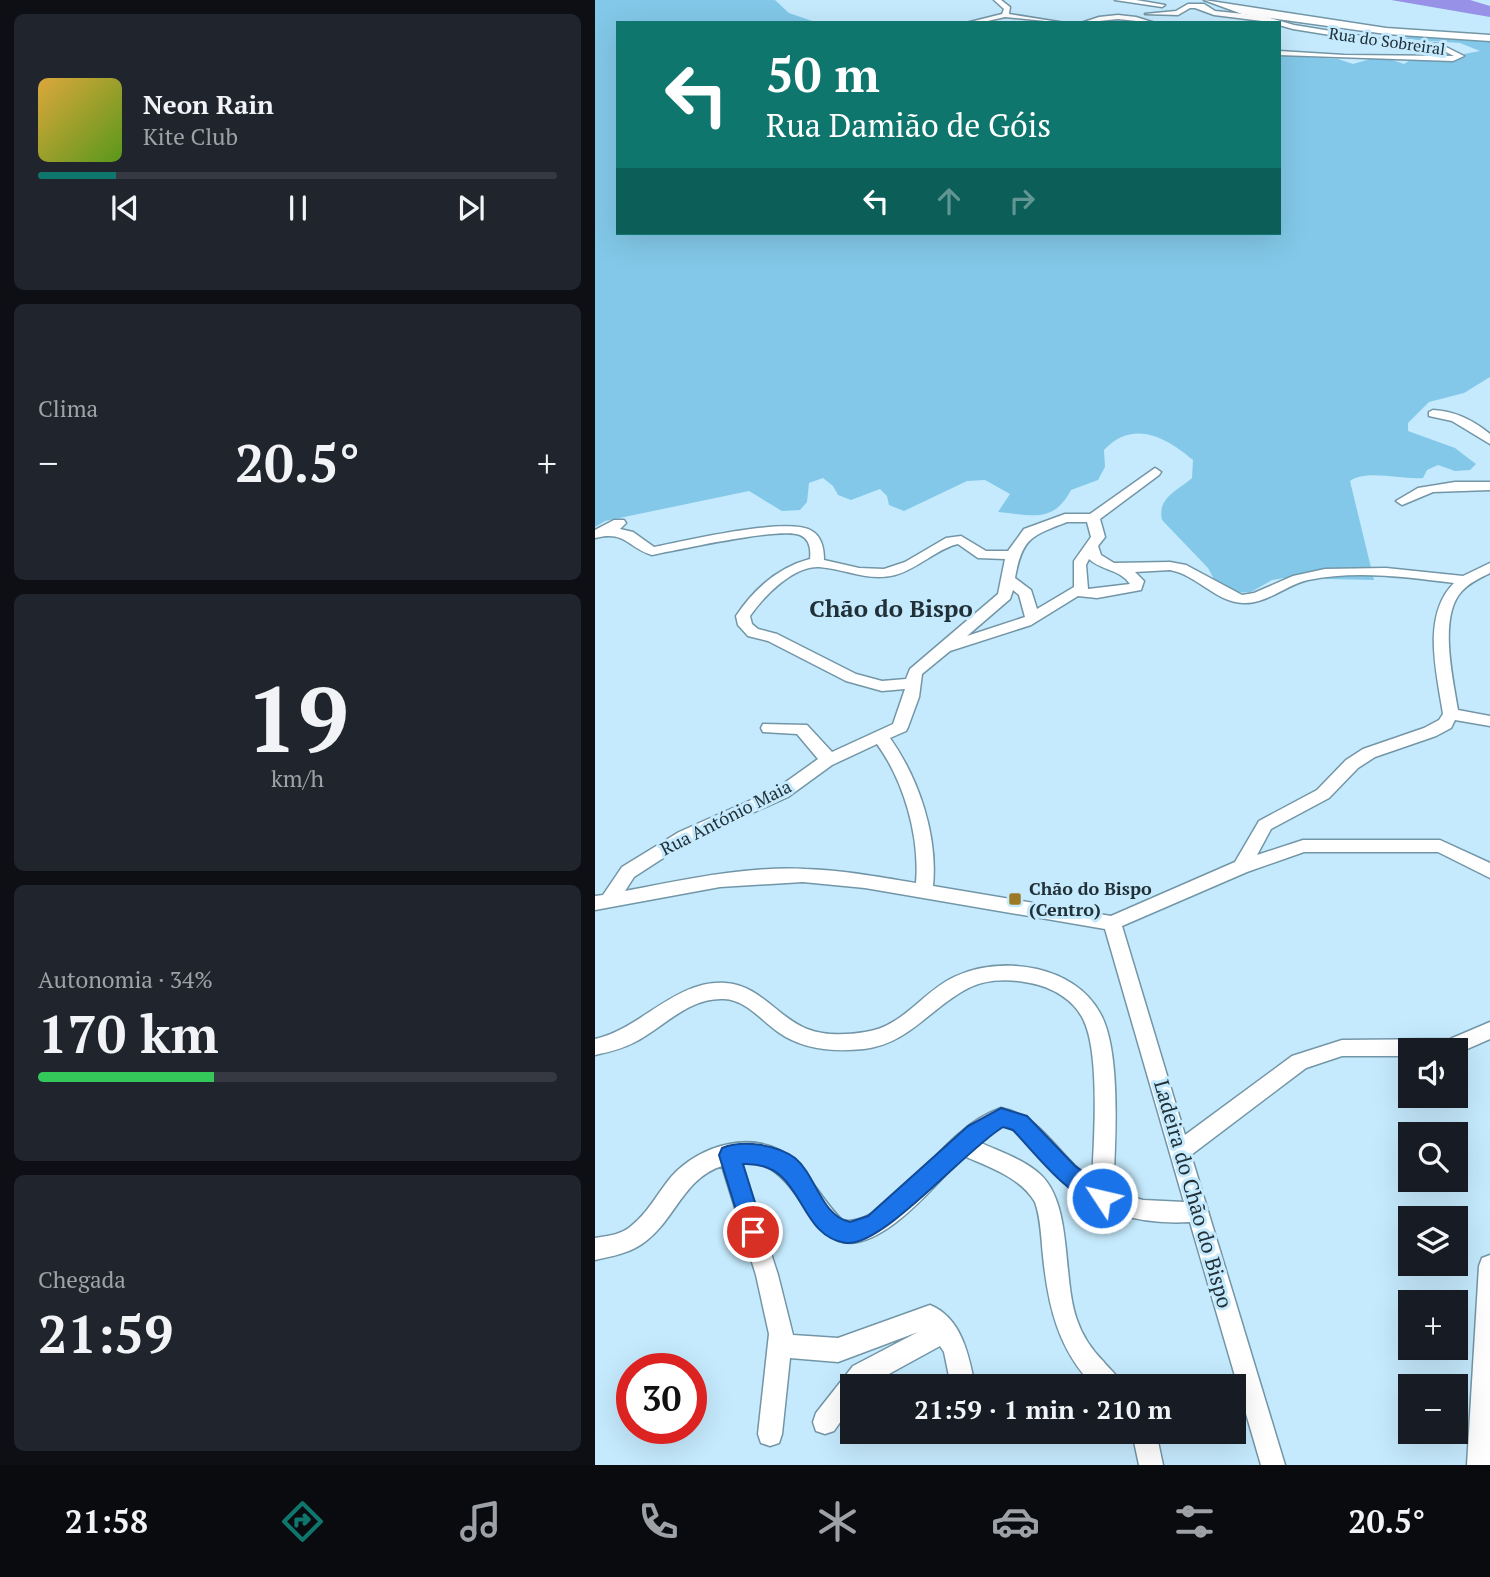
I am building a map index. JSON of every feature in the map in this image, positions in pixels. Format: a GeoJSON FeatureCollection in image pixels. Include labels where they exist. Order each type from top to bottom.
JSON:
{"type":"FeatureCollection","features":[{"type":"Feature","properties":{"kind":"main road"},"geometry":{"type":"LineString","coordinates":[[1208,0],[1235,9],[1386,31],[1490,38]]}},
{"type":"Feature","properties":{"kind":"street"},"geometry":{"type":"LineString","coordinates":[[997,0],[1008,8],[1005,15]]}},
{"type":"Feature","properties":{"kind":"street"},"geometry":{"type":"LineString","coordinates":[[1118,0],[1235,9]]}},
{"type":"Feature","properties":{"kind":"street"},"geometry":{"type":"LineString","coordinates":[[1109,1],[1148,13],[1163,5]]}},
{"type":"Feature","properties":{"kind":"street"},"geometry":{"type":"LineString","coordinates":[[1081,13],[1083,17],[1096,18],[1178,13],[1192,6]]}},
{"type":"Feature","properties":{"kind":"street","name":"Rua do Sobreiral"},"geometry":{"type":"LineString","coordinates":[[1192,6],[1214,13],[1277,21]]}},
{"type":"Feature","properties":{"kind":"street"},"geometry":{"type":"LineString","coordinates":[[1148,13],[1151,21]]}},
{"type":"Feature","properties":{"kind":"street"},"geometry":{"type":"LineString","coordinates":[[978,21],[1005,15],[1048,21]]}},
{"type":"Feature","properties":{"kind":"street"},"geometry":{"type":"LineString","coordinates":[[1089,21],[1096,18]]}},
{"type":"Feature","properties":{"kind":"street","name":"Rua do Sobreiral"},"geometry":{"type":"LineString","coordinates":[[1281,22],[1340,34],[1440,46],[1460,56],[1453,59],[1380,56],[1343,58],[1281,51]]}},
{"type":"Feature","properties":{"kind":"street"},"geometry":{"type":"LineString","coordinates":[[1433,414],[1459,419],[1490,440]]}},
{"type":"Feature","properties":{"kind":"street"},"geometry":{"type":"LineString","coordinates":[[1033,618],[1026,593],[1008,580],[1012,555],[1029,532],[1065,519],[1093,518],[1155,472]]}},
{"type":"Feature","properties":{"kind":"street"},"geometry":{"type":"LineString","coordinates":[[1402,502],[1416,491],[1430,488],[1490,486]]}},
{"type":"Feature","properties":{"kind":"street"},"geometry":{"type":"LineString","coordinates":[[945,647],[1033,618],[1083,586],[1078,576],[1080,560],[1098,537],[1093,518]]}},
{"type":"Feature","properties":{"kind":"street"},"geometry":{"type":"LineString","coordinates":[[595,534],[616,526],[652,551],[778,530],[800,530],[816,544],[819,552],[817,562]]}},
{"type":"Feature","properties":{"kind":"street"},"geometry":{"type":"LineString","coordinates":[[913,683],[882,687],[851,678],[772,637],[753,633],[745,625],[743,616],[759,593],[788,573],[817,562],[867,574],[883,573],[951,541],[961,540],[982,555],[1012,555]]}},
{"type":"Feature","properties":{"kind":"street"},"geometry":{"type":"LineString","coordinates":[[1091,546],[1092,555],[1098,561],[1121,567],[1171,566],[1198,573],[1239,599],[1259,597],[1286,581],[1310,576],[1395,572],[1467,580]]}},
{"type":"Feature","properties":{"kind":"street"},"geometry":{"type":"LineString","coordinates":[[1076,592],[1097,594],[1136,587],[1137,581],[1121,567]]}},
{"type":"Feature","properties":{"kind":"street"},"geometry":{"type":"LineString","coordinates":[[1241,867],[1265,825],[1324,794],[1352,764],[1369,753],[1430,732],[1445,724],[1451,714],[1443,663],[1444,609],[1454,591],[1490,567]]}},
{"type":"Feature","properties":{"kind":"street","name":"Rua António Maia"},"geometry":{"type":"LineString","coordinates":[[602,902],[628,872],[685,836],[782,793],[826,761],[881,737],[899,726],[915,672],[1005,596],[1008,580]]}},
{"type":"Feature","properties":{"kind":"street"},"geometry":{"type":"LineString","coordinates":[[1451,714],[1490,721]]}},
{"type":"Feature","properties":{"kind":"street"},"geometry":{"type":"LineString","coordinates":[[769,728],[801,729],[825,754],[826,761]]}},
{"type":"Feature","properties":{"kind":"street"},"geometry":{"type":"LineString","coordinates":[[881,737],[888,746],[911,797],[927,876],[924,892]]}},
{"type":"Feature","properties":{"kind":"street"},"geometry":{"type":"LineString","coordinates":[[602,902],[720,880],[803,875],[1112,923],[1241,867],[1303,846],[1440,846],[1490,871]]}},
{"type":"Feature","properties":{"kind":"street","name":"Ladeira do Chão do Bispo"},"geometry":{"type":"LineString","coordinates":[[1112,923],[1273,1465]]}},
{"type":"Feature","properties":{"kind":"street"},"geometry":{"type":"LineString","coordinates":[[595,1047],[622,1039],[674,1007],[709,991],[740,994],[755,1001],[798,1035],[840,1042],[867,1041],[899,1031],[952,988],[972,978],[1015,973],[1054,982],[1084,1005],[1098,1032],[1104,1159],[1102,1198]]}},
{"type":"Feature","properties":{"kind":"street"},"geometry":{"type":"LineString","coordinates":[[1468,1041],[1490,1030]]}},
{"type":"Feature","properties":{"kind":"street"},"geometry":{"type":"LineString","coordinates":[[1180,1151],[1299,1062],[1342,1048],[1398,1049]]}},
{"type":"Feature","properties":{"kind":"street"},"geometry":{"type":"LineString","coordinates":[[595,1249],[632,1241],[647,1228],[692,1173],[707,1162],[729,1155],[760,1153],[787,1165],[828,1223],[838,1230],[850,1233],[876,1223],[993,1120],[1009,1118],[1033,1133],[1067,1173],[1102,1198],[1122,1208],[1168,1214],[1196,1211]]}},
{"type":"Feature","properties":{"kind":"street"},"geometry":{"type":"LineString","coordinates":[[963,1145],[1029,1178],[1041,1191],[1049,1210],[1065,1328],[1098,1374]]}},
{"type":"Feature","properties":{"kind":"street"},"geometry":{"type":"LineString","coordinates":[[729,1155],[779,1320],[782,1346],[770,1434]]}},
{"type":"Feature","properties":{"kind":"street"},"geometry":{"type":"LineString","coordinates":[[1479,1465],[1490,1266]]}},
{"type":"Feature","properties":{"kind":"street"},"geometry":{"type":"LineString","coordinates":[[782,1346],[838,1350],[930,1316],[955,1347],[961,1374]]}},
{"type":"Feature","properties":{"kind":"street"},"geometry":{"type":"LineString","coordinates":[[825,1422],[861,1374],[940,1333],[939,1325]]}},
{"type":"Feature","properties":{"kind":"street"},"geometry":{"type":"LineString","coordinates":[[1147,1444],[1151,1465]]}},
{"type":"Feature","properties":{"kind":"shaded area"},"geometry":{"type":"Polygon","coordinates":[[[595,0],[775,0],[789,13],[812,21],[616,21],[616,235],[1281,235],[1281,55],[1338,59],[1353,64],[1381,56],[1404,64],[1412,59],[1459,59],[1464,54],[1480,51],[1460,43],[1403,39],[1413,36],[1446,34],[1490,39],[1490,377],[1464,393],[1429,402],[1408,423],[1408,431],[1455,448],[1476,464],[1470,470],[1455,471],[1438,465],[1427,470],[1423,478],[1375,475],[1350,481],[1374,580],[1284,578],[1272,580],[1251,592],[1233,593],[1214,579],[1208,568],[1162,520],[1161,512],[1165,500],[1192,478],[1193,460],[1172,444],[1138,433],[1126,435],[1104,450],[1105,467],[1098,480],[1071,490],[1057,508],[1041,515],[998,512],[1010,494],[985,480],[967,481],[904,511],[889,505],[887,496],[880,489],[851,500],[838,495],[833,486],[823,478],[809,483],[807,502],[800,510],[782,511],[749,491],[605,521],[595,527],[595,0]]]}},
{"type":"Feature","properties":{"kind":"shaded area"},"geometry":{"type":"Polygon","coordinates":[[[1391,0],[1470,0],[1490,6],[1490,17],[1391,0]]]}},
{"type":"Feature","properties":{"kind":"place","name":"Chão do Bispo (Centro)"},"geometry":{"type":"Point","coordinates":[1015,899]}},
{"type":"Feature","properties":{"kind":"district","name":"Chão do Bispo"},"geometry":{"type":"Point","coordinates":[891,609]}},
{"type":"Feature","properties":{"kind":"route"},"geometry":{"type":"LineString","coordinates":[[753,1232],[729,1155],[760,1153],[787,1165],[828,1223],[838,1230],[850,1233],[876,1223],[921,1185],[975,1133],[1001,1117],[1020,1123],[1033,1133],[1067,1173],[1102,1198]]}}]}
